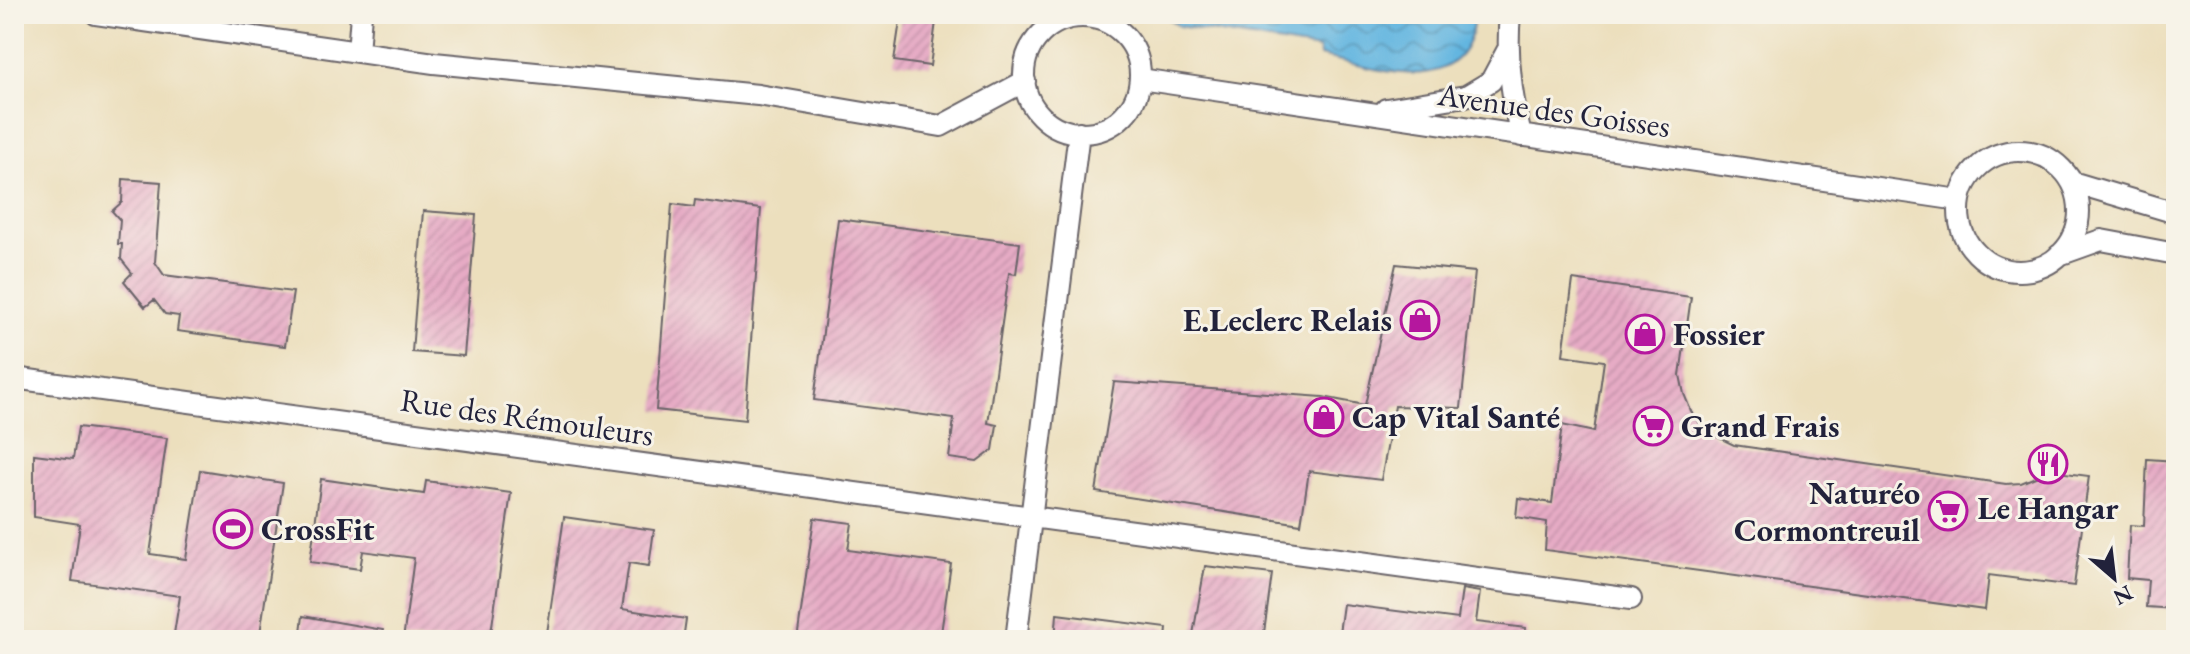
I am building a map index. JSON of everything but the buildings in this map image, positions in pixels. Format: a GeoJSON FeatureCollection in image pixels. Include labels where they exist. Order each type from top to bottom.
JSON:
{"type":"FeatureCollection","features":[{"type":"Feature","properties":{"kind":"street"},"geometry":{"type":"LineString","coordinates":[[96,14],[434,63],[758,95],[941,126],[1025,81]]}},
{"type":"Feature","properties":{"kind":"street"},"geometry":{"type":"LineString","coordinates":[[358,52],[361,14]]}},
{"type":"Feature","properties":{"kind":"street"},"geometry":{"type":"LineString","coordinates":[[1510,14],[1507,51],[1521,136]]}},
{"type":"Feature","properties":{"kind":"street"},"geometry":{"type":"LineString","coordinates":[[1081,16],[1100,19],[1117,28],[1131,42],[1139,60],[1140,79],[1135,98],[1124,115],[1108,126],[1079,132],[1063,129],[1043,116],[1029,97],[1025,81],[1026,62],[1033,44],[1045,30],[1062,20],[1081,16]]}},
{"type":"Feature","properties":{"kind":"street"},"geometry":{"type":"LineString","coordinates":[[1363,112],[1466,96],[1491,81],[1507,51]]}},
{"type":"Feature","properties":{"kind":"street","name":"Avenue des Goisses"},"geometry":{"type":"LineString","coordinates":[[1140,79],[1959,200]]}},
{"type":"Feature","properties":{"kind":"street"},"geometry":{"type":"LineString","coordinates":[[1016,640],[1079,132]]}},
{"type":"Feature","properties":{"kind":"street"},"geometry":{"type":"LineString","coordinates":[[2059,255],[2071,239],[2078,221],[2078,201],[2072,182],[2050,160],[2036,153],[2016,151],[1996,155],[1979,166],[1966,182],[1959,200],[1959,217],[1971,248],[1983,260],[2013,271],[2029,270],[2101,240],[2176,254]]}},
{"type":"Feature","properties":{"kind":"street"},"geometry":{"type":"LineString","coordinates":[[2072,182],[2176,213]]}},
{"type":"Feature","properties":{"kind":"street","name":"Rue des Rémouleurs"},"geometry":{"type":"LineString","coordinates":[[14,378],[1631,599]]}},
{"type":"Feature","properties":{"kind":"water"},"geometry":{"type":"Polygon","coordinates":[[[1162,14],[1473,14],[1473,19],[1467,45],[1452,63],[1436,71],[1418,74],[1398,73],[1320,56],[1319,49],[1179,26],[1162,14]]]}},
{"type":"Feature","properties":{"kind":"place","name":"E.Leclerc Relais"},"geometry":{"type":"Point","coordinates":[1420,320]}},
{"type":"Feature","properties":{"kind":"place","name":"Fossier"},"geometry":{"type":"Point","coordinates":[1645,334]}},
{"type":"Feature","properties":{"kind":"place","name":"Cap Vital Santé"},"geometry":{"type":"Point","coordinates":[1324,417]}},
{"type":"Feature","properties":{"kind":"place","name":"Grand Frais"},"geometry":{"type":"Point","coordinates":[1653,426]}},
{"type":"Feature","properties":{"kind":"place","name":"Le Hangar"},"geometry":{"type":"Point","coordinates":[2048,464]}},
{"type":"Feature","properties":{"kind":"place","name":"Naturéo Cormontreuil"},"geometry":{"type":"Point","coordinates":[1948,511]}},
{"type":"Feature","properties":{"kind":"place","name":"CrossFit"},"geometry":{"type":"Point","coordinates":[233,529]}}]}
